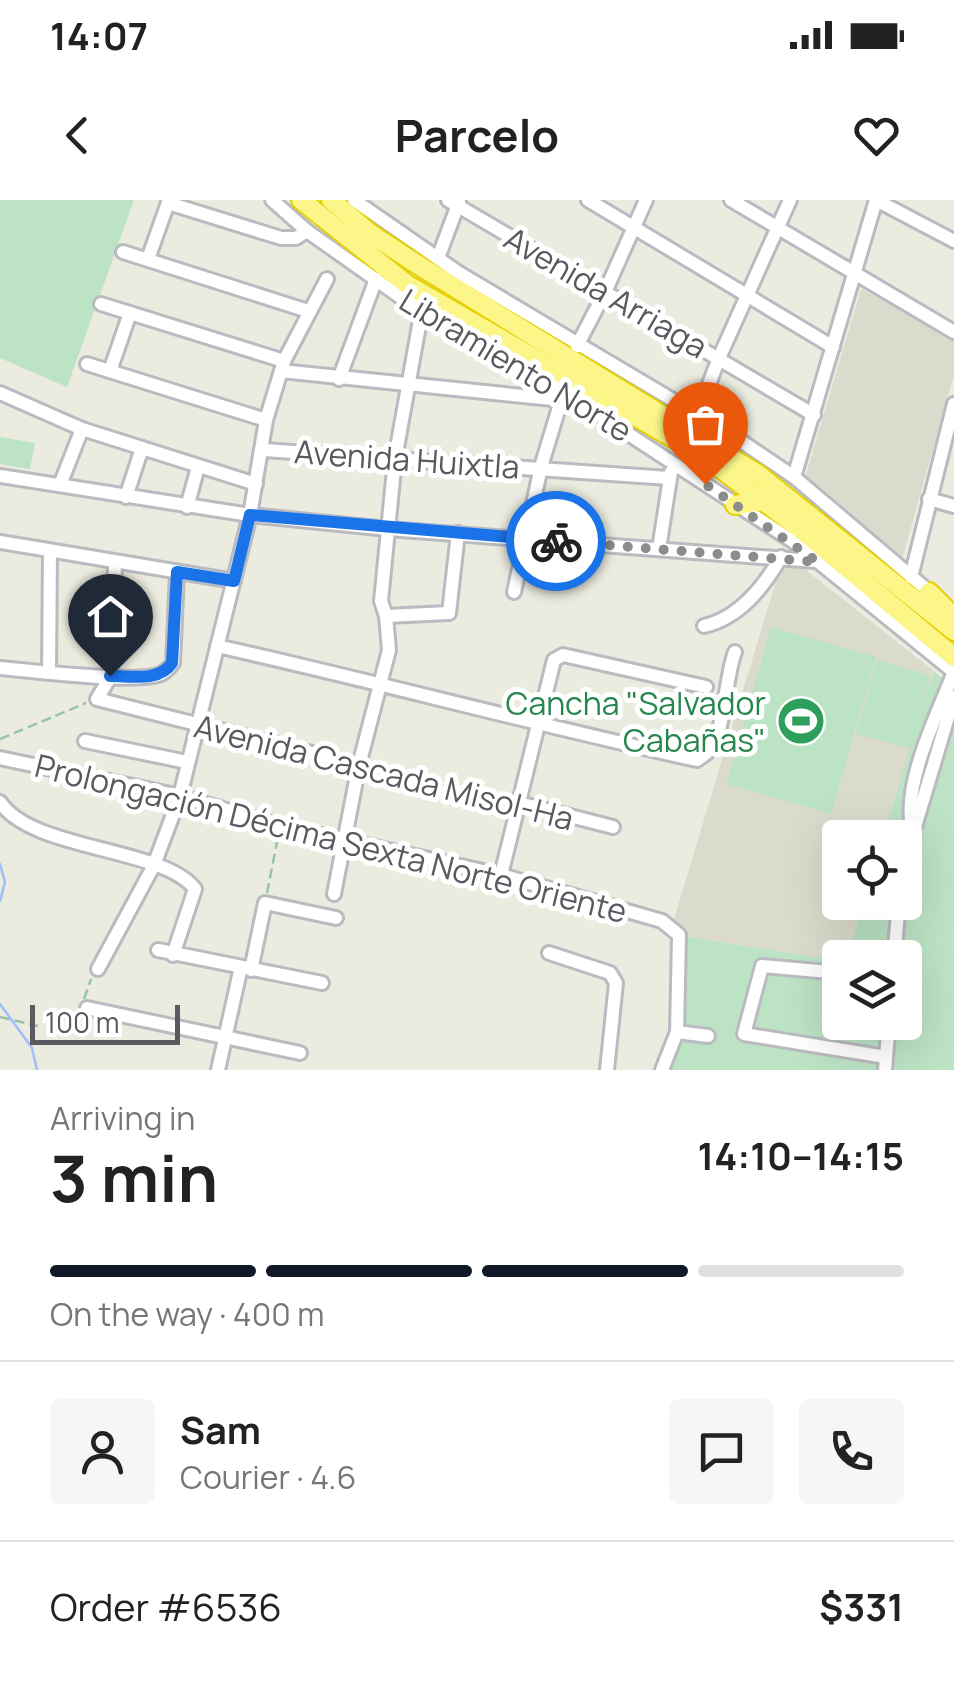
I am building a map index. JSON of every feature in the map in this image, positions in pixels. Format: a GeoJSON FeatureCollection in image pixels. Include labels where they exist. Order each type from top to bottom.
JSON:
{"type":"FeatureCollection","features":[{"type":"Feature","properties":{"kind":"highway","name":"Libramiento Norte"},"geometry":{"type":"LineString","coordinates":[[301,200],[408,285],[704,456],[954,657]]}},
{"type":"Feature","properties":{"kind":"highway","name":"Libramiento Norte"},"geometry":{"type":"LineString","coordinates":[[332,200],[372,234],[759,475],[954,632]]}},
{"type":"Feature","properties":{"kind":"highway"},"geometry":{"type":"LineString","coordinates":[[496,313],[552,330]]}},
{"type":"Feature","properties":{"kind":"highway"},"geometry":{"type":"LineString","coordinates":[[495,336],[508,359]]}},
{"type":"Feature","properties":{"kind":"highway"},"geometry":{"type":"LineString","coordinates":[[736,505],[763,502]]}},
{"type":"Feature","properties":{"kind":"highway"},"geometry":{"type":"LineString","coordinates":[[846,568],[869,603]]}},
{"type":"Feature","properties":{"kind":"highway"},"geometry":{"type":"LineString","coordinates":[[929,592],[954,614]]}},
{"type":"Feature","properties":{"kind":"street","name":"Libramiento Norte"},"geometry":{"type":"LineString","coordinates":[[272,200],[307,232],[422,309],[674,462],[818,562],[954,672]]}},
{"type":"Feature","properties":{"kind":"street"},"geometry":{"type":"LineString","coordinates":[[354,200],[577,346],[698,414],[794,477],[929,592]]}},
{"type":"Feature","properties":{"kind":"street"},"geometry":{"type":"LineString","coordinates":[[588,200],[833,347]]}},
{"type":"Feature","properties":{"kind":"street"},"geometry":{"type":"LineString","coordinates":[[577,346],[646,200]]}},
{"type":"Feature","properties":{"kind":"street"},"geometry":{"type":"LineString","coordinates":[[731,200],[954,332]]}},
{"type":"Feature","properties":{"kind":"street"},"geometry":{"type":"LineString","coordinates":[[698,414],[790,200]]}},
{"type":"Feature","properties":{"kind":"street"},"geometry":{"type":"LineString","coordinates":[[794,477],[876,200],[954,241]]}},
{"type":"Feature","properties":{"kind":"street"},"geometry":{"type":"LineString","coordinates":[[148,259],[168,202],[281,238],[296,238],[307,232]]}},
{"type":"Feature","properties":{"kind":"street"},"geometry":{"type":"LineString","coordinates":[[438,258],[455,202]]}},
{"type":"Feature","properties":{"kind":"street","name":"Avenida Arriaga"},"geometry":{"type":"LineString","coordinates":[[455,202],[814,415]]}},
{"type":"Feature","properties":{"kind":"street"},"geometry":{"type":"LineString","coordinates":[[124,252],[308,311]]}},
{"type":"Feature","properties":{"kind":"street"},"geometry":{"type":"LineString","coordinates":[[98,969],[154,866],[180,796],[250,515],[264,450],[266,420],[283,366],[328,278]]}},
{"type":"Feature","properties":{"kind":"street"},"geometry":{"type":"LineString","coordinates":[[340,379],[376,279]]}},
{"type":"Feature","properties":{"kind":"street"},"geometry":{"type":"LineString","coordinates":[[101,304],[283,366],[340,379],[563,396],[541,468],[514,592]]}},
{"type":"Feature","properties":{"kind":"street"},"geometry":{"type":"LineString","coordinates":[[334,894],[359,765],[389,650],[386,616],[380,606],[395,459],[422,309]]}},
{"type":"Feature","properties":{"kind":"street"},"geometry":{"type":"LineString","coordinates":[[110,370],[130,313]]}},
{"type":"Feature","properties":{"kind":"street"},"geometry":{"type":"LineString","coordinates":[[87,364],[266,420]]}},
{"type":"Feature","properties":{"kind":"street"},"geometry":{"type":"LineString","coordinates":[[0,393],[82,428],[256,484]]}},
{"type":"Feature","properties":{"kind":"street"},"geometry":{"type":"LineString","coordinates":[[912,577],[929,499],[948,451],[954,404]]}},
{"type":"Feature","properties":{"kind":"street"},"geometry":{"type":"LineString","coordinates":[[60,485],[82,428]]}},
{"type":"Feature","properties":{"kind":"street"},"geometry":{"type":"LineString","coordinates":[[126,497],[142,448]]}},
{"type":"Feature","properties":{"kind":"street","name":"Avenida Huixtla"},"geometry":{"type":"LineString","coordinates":[[264,450],[669,478]]}},
{"type":"Feature","properties":{"kind":"street"},"geometry":{"type":"LineString","coordinates":[[658,549],[674,462]]}},
{"type":"Feature","properties":{"kind":"street"},"geometry":{"type":"LineString","coordinates":[[187,506],[198,467]]}},
{"type":"Feature","properties":{"kind":"street"},"geometry":{"type":"LineString","coordinates":[[0,476],[250,515],[818,562]]}},
{"type":"Feature","properties":{"kind":"street"},"geometry":{"type":"LineString","coordinates":[[929,499],[954,506]]}},
{"type":"Feature","properties":{"kind":"street"},"geometry":{"type":"LineString","coordinates":[[386,616],[449,613],[458,533]]}},
{"type":"Feature","properties":{"kind":"street"},"geometry":{"type":"LineString","coordinates":[[0,542],[234,581]]}},
{"type":"Feature","properties":{"kind":"street"},"geometry":{"type":"LineString","coordinates":[[49,672],[50,551]]}},
{"type":"Feature","properties":{"kind":"street"},"geometry":{"type":"LineString","coordinates":[[704,626],[726,621],[768,579],[782,557]]}},
{"type":"Feature","properties":{"kind":"street"},"geometry":{"type":"LineString","coordinates":[[97,699],[110,676],[115,564]]}},
{"type":"Feature","properties":{"kind":"street"},"geometry":{"type":"LineString","coordinates":[[0,668],[110,676],[159,675],[172,663],[177,572]]}},
{"type":"Feature","properties":{"kind":"street"},"geometry":{"type":"LineString","coordinates":[[217,646],[380,683],[538,726],[697,760],[712,748],[728,671],[736,652]]}},
{"type":"Feature","properties":{"kind":"street"},"geometry":{"type":"LineString","coordinates":[[501,875],[554,660],[563,655],[706,687]]}},
{"type":"Feature","properties":{"kind":"street"},"geometry":{"type":"LineString","coordinates":[[911,820],[908,806],[954,672]]}},
{"type":"Feature","properties":{"kind":"street"},"geometry":{"type":"LineString","coordinates":[[916,820],[924,805],[954,698]]}},
{"type":"Feature","properties":{"kind":"street","name":"Avenida Cascada Misol-Ha"},"geometry":{"type":"LineString","coordinates":[[97,699],[359,765]]}},
{"type":"Feature","properties":{"kind":"street","name":"Avenida Cascada Misol-Ha"},"geometry":{"type":"LineString","coordinates":[[85,741],[187,762]]}},
{"type":"Feature","properties":{"kind":"street","name":"Prolongación Décima Sexta Norte Oriente"},"geometry":{"type":"LineString","coordinates":[[0,758],[180,796],[280,826],[501,875],[662,921],[678,935],[677,1032]]}},
{"type":"Feature","properties":{"kind":"street"},"geometry":{"type":"LineString","coordinates":[[0,802],[8,815],[54,835],[188,880],[195,889],[173,954]]}},
{"type":"Feature","properties":{"kind":"street","name":"Avenida Cascada Misol-Ha"},"geometry":{"type":"LineString","coordinates":[[519,803],[613,827]]}},
{"type":"Feature","properties":{"kind":"street"},"geometry":{"type":"LineString","coordinates":[[218,1070],[265,903],[336,918]]}},
{"type":"Feature","properties":{"kind":"street"},"geometry":{"type":"LineString","coordinates":[[158,950],[322,983]]}},
{"type":"Feature","properties":{"kind":"street"},"geometry":{"type":"LineString","coordinates":[[549,953],[610,973],[616,983],[606,1070]]}},
{"type":"Feature","properties":{"kind":"street"},"geometry":{"type":"LineString","coordinates":[[822,971],[762,966],[744,1034],[885,1064]]}},
{"type":"Feature","properties":{"kind":"street"},"geometry":{"type":"LineString","coordinates":[[86,1008],[300,1053]]}},
{"type":"Feature","properties":{"kind":"street"},"geometry":{"type":"LineString","coordinates":[[662,1070],[677,1032],[708,1036]]}},
{"type":"Feature","properties":{"kind":"path","name":"Prolongación Décima Sexta Norte Oriente"},"geometry":{"type":"LineString","coordinates":[[0,739],[97,699]]}},
{"type":"Feature","properties":{"kind":"path","name":"Avenida Cascada Misol-Ha"},"geometry":{"type":"LineString","coordinates":[[359,765],[461,790],[484,790],[519,803]]}},
{"type":"Feature","properties":{"kind":"path"},"geometry":{"type":"LineString","coordinates":[[265,903],[280,826]]}},
{"type":"Feature","properties":{"kind":"path"},"geometry":{"type":"LineString","coordinates":[[86,1008],[84,997],[98,969]]}},
{"type":"Feature","properties":{"kind":"path"},"geometry":{"type":"LineString","coordinates":[[0,1017],[38,1026]]}},
{"type":"Feature","properties":{"kind":"shaded area"},"geometry":{"type":"Polygon","coordinates":[[[861,289],[954,337],[954,374],[902,559],[805,478],[861,289]]]}},
{"type":"Feature","properties":{"kind":"shaded area"},"geometry":{"type":"Polygon","coordinates":[[[798,564],[934,671],[888,820],[822,820],[822,920],[858,920],[852,940],[822,940],[822,958],[688,937],[674,919],[779,571],[798,564]]]}},
{"type":"Feature","properties":{"kind":"green space"},"geometry":{"type":"Polygon","coordinates":[[[0,200],[134,200],[67,387],[0,358],[0,200]]]}},
{"type":"Feature","properties":{"kind":"green space"},"geometry":{"type":"Polygon","coordinates":[[[0,437],[35,443],[30,469],[0,464],[0,437]]]}},
{"type":"Feature","properties":{"kind":"green space","name":"Cancha \"Salvador Cabañas\""},"geometry":{"type":"Polygon","coordinates":[[[771,627],[876,657],[831,814],[726,784],[771,627]]]}},
{"type":"Feature","properties":{"kind":"green space"},"geometry":{"type":"Polygon","coordinates":[[[877,660],[930,675],[923,702],[934,671],[954,688],[954,1070],[667,1070],[684,1037],[688,937],[822,958],[822,1040],[922,1040],[922,940],[852,940],[858,920],[922,920],[922,820],[888,820],[910,748],[856,734],[877,660]]]}},
{"type":"Feature","properties":{"kind":"waterway"},"geometry":{"type":"LineString","coordinates":[[0,864],[5,882],[0,901]]}},
{"type":"Feature","properties":{"kind":"waterway"},"geometry":{"type":"LineString","coordinates":[[0,1004],[32,1048],[37,1070]]}},
{"type":"Feature","properties":{"kind":"way so far"},"geometry":{"type":"LineString","coordinates":[[556,541],[818,562],[705,484]]}},
{"type":"Feature","properties":{"kind":"place","name":"Cancha \"Salvador Cabañas\""},"geometry":{"type":"Point","coordinates":[801,721]}},
{"type":"Feature","properties":{"kind":"route"},"geometry":{"type":"LineString","coordinates":[[110,676],[159,675],[166,671],[172,663],[177,572],[234,581],[250,515],[556,541]]}}]}
